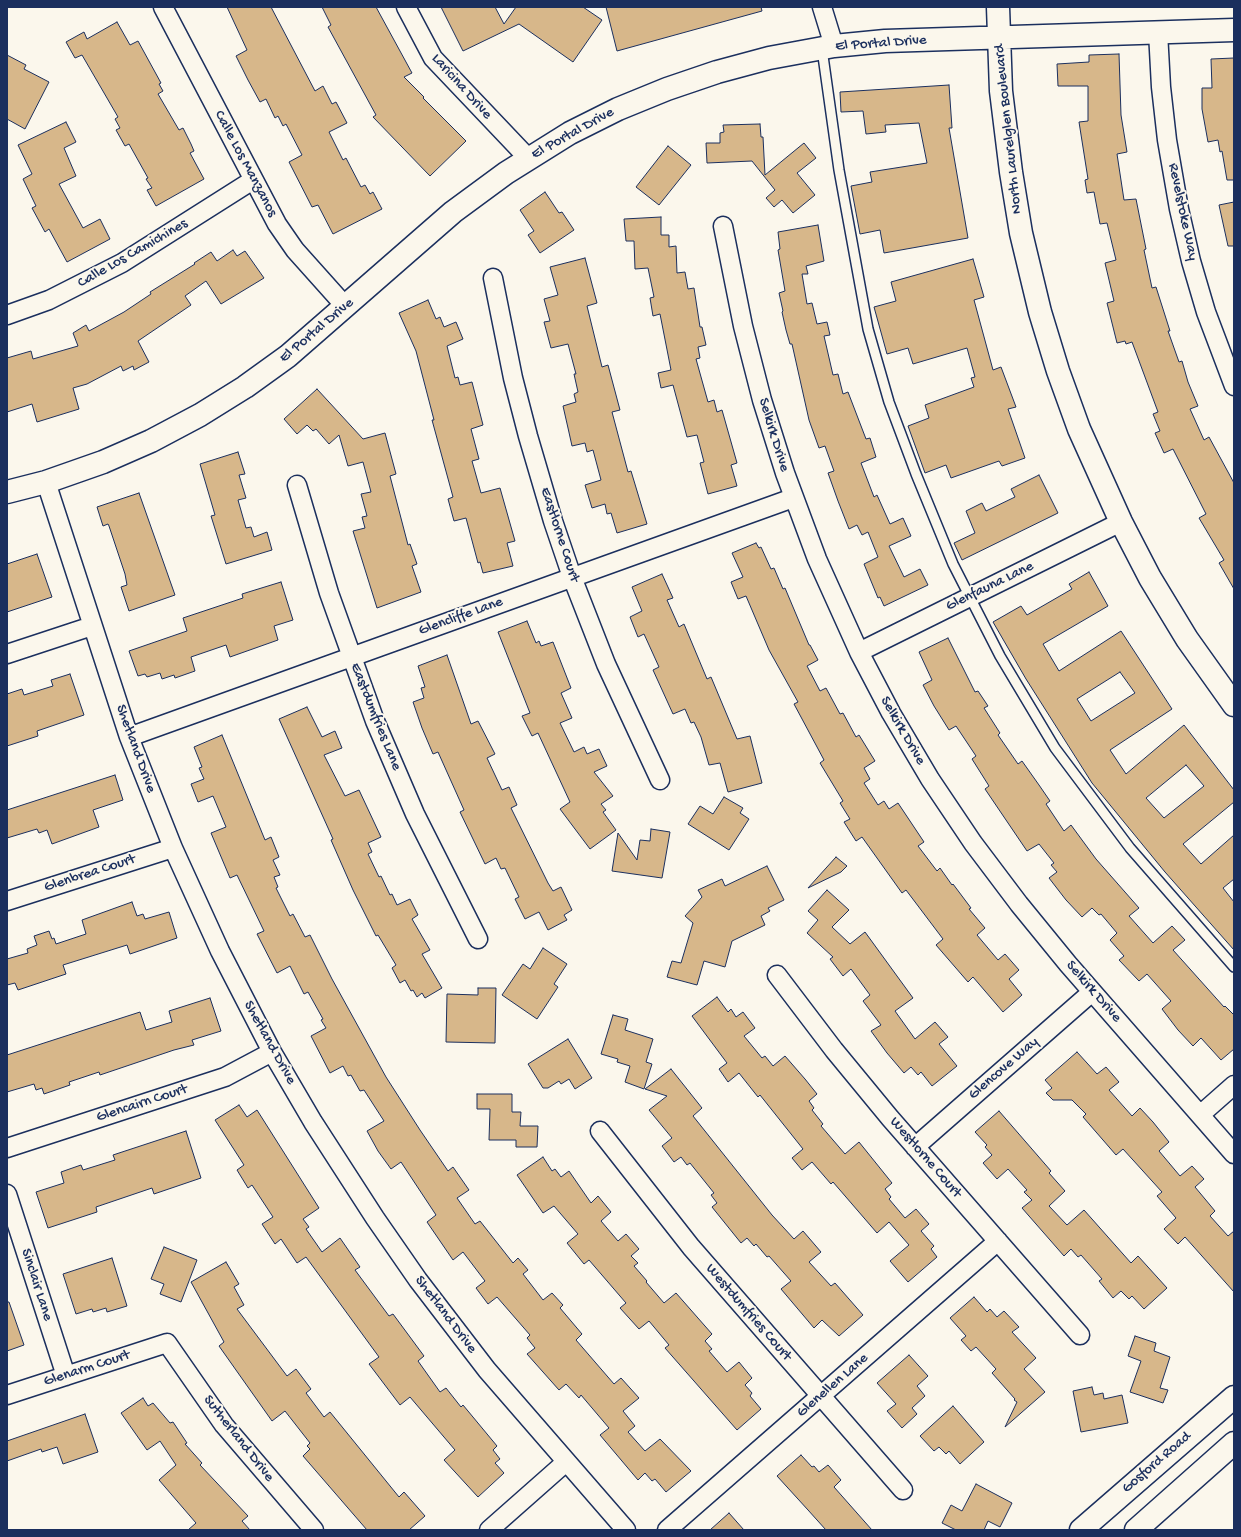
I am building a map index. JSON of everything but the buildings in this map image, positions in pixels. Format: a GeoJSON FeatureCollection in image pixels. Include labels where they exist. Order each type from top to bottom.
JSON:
{"type":"FeatureCollection","features":[{"type":"Feature","properties":{"kind":"street","name":"Calle Los Manzanos"},"geometry":{"type":"LineString","coordinates":[[163,7],[277,224],[295,250],[346,308]]}},
{"type":"Feature","properties":{"kind":"street","name":"Laricina Drive"},"geometry":{"type":"LineString","coordinates":[[406,7],[432,58],[528,158]]}},
{"type":"Feature","properties":{"kind":"street"},"geometry":{"type":"LineString","coordinates":[[822,7],[828,48]]}},
{"type":"Feature","properties":{"kind":"street","name":"North Laurelglen Boulevard"},"geometry":{"type":"LineString","coordinates":[[998,7],[1001,91],[1011,172],[1021,233],[1040,312],[1058,371],[1079,429],[1121,522],[1150,578],[1187,639],[1234,705]]}},
{"type":"Feature","properties":{"kind":"street","name":"El Portal Drive"},"geometry":{"type":"LineString","coordinates":[[7,492],[46,482],[103,462],[151,441],[200,415],[245,387],[288,356],[346,308],[453,212],[528,158],[570,133],[667,89],[717,72],[769,58],[828,48],[885,41],[1234,30]]}},
{"type":"Feature","properties":{"kind":"street","name":"Revelstoke Way"},"geometry":{"type":"LineString","coordinates":[[1158,32],[1161,87],[1167,140],[1179,209],[1206,312],[1234,386]]}},
{"type":"Feature","properties":{"kind":"street","name":"Calle Los Camichines"},"geometry":{"type":"LineString","coordinates":[[7,315],[49,300],[116,266],[253,180]]}},
{"type":"Feature","properties":{"kind":"street","name":"Selkirk Drive"},"geometry":{"type":"LineString","coordinates":[[723,226],[743,326],[762,400],[793,498],[817,559],[859,652],[891,713],[930,779],[973,843],[1019,904],[1092,992],[1234,1154]]}},
{"type":"Feature","properties":{"kind":"street","name":"Eastlorne Court"},"geometry":{"type":"LineString","coordinates":[[493,278],[513,378],[553,521],[572,577],[606,664],[660,780]]}},
{"type":"Feature","properties":{"kind":"street","name":"Shetland Drive"},"geometry":{"type":"LineString","coordinates":[[46,482],[92,626],[130,737],[173,848],[220,951],[272,1052],[313,1122],[374,1218],[418,1280],[488,1370],[626,1530]]}},
{"type":"Feature","properties":{"kind":"street","name":"Eastdumfries Lane"},"geometry":{"type":"LineString","coordinates":[[297,485],[329,593],[375,721],[415,814],[478,939]]}},
{"type":"Feature","properties":{"kind":"street","name":"Glencliffe Lane"},"geometry":{"type":"LineString","coordinates":[[130,737],[793,498]]}},
{"type":"Feature","properties":{"kind":"street","name":"Glenfauna Lane"},"geometry":{"type":"LineString","coordinates":[[859,652],[1121,522]]}},
{"type":"Feature","properties":{"kind":"street"},"geometry":{"type":"LineString","coordinates":[[7,654],[92,626]]}},
{"type":"Feature","properties":{"kind":"street","name":"Glenbrea Court"},"geometry":{"type":"LineString","coordinates":[[7,901],[173,848]]}},
{"type":"Feature","properties":{"kind":"street","name":"Westlorne Court"},"geometry":{"type":"LineString","coordinates":[[777,974],[834,1050],[916,1147],[1080,1335]]}},
{"type":"Feature","properties":{"kind":"street","name":"Glencove Way"},"geometry":{"type":"LineString","coordinates":[[916,1147],[1092,992]]}},
{"type":"Feature","properties":{"kind":"street","name":"Glencairn Court"},"geometry":{"type":"LineString","coordinates":[[7,1148],[225,1077],[272,1052]]}},
{"type":"Feature","properties":{"kind":"street"},"geometry":{"type":"LineString","coordinates":[[1200,1115],[1234,1085]]}},
{"type":"Feature","properties":{"kind":"street","name":"Westdumfries Court"},"geometry":{"type":"LineString","coordinates":[[600,1131],[691,1248],[903,1490]]}},
{"type":"Feature","properties":{"kind":"street","name":"Sinclair Lane"},"geometry":{"type":"LineString","coordinates":[[7,1194],[66,1376]]}},
{"type":"Feature","properties":{"kind":"street","name":"Glenellen Lane"},"geometry":{"type":"LineString","coordinates":[[667,1530],[998,1241]]}},
{"type":"Feature","properties":{"kind":"street","name":"Glenarm Court"},"geometry":{"type":"LineString","coordinates":[[7,1395],[167,1343]]}},
{"type":"Feature","properties":{"kind":"street","name":"Sutherland Drive"},"geometry":{"type":"LineString","coordinates":[[167,1343],[224,1425],[314,1530]]}},
{"type":"Feature","properties":{"kind":"street","name":"Gosford Road"},"geometry":{"type":"LineString","coordinates":[[1081,1530],[1234,1397]]}},
{"type":"Feature","properties":{"kind":"street"},"geometry":{"type":"LineString","coordinates":[[1136,1530],[1234,1444]]}},
{"type":"Feature","properties":{"kind":"street"},"geometry":{"type":"LineString","coordinates":[[488,1530],[566,1462]]}},
{"type":"Feature","properties":{"kind":"lane"},"geometry":{"type":"LineString","coordinates":[[828,48],[839,170],[868,329],[889,402],[916,474],[953,564],[1000,656],[1055,748],[1130,848],[1234,967]]}}]}
